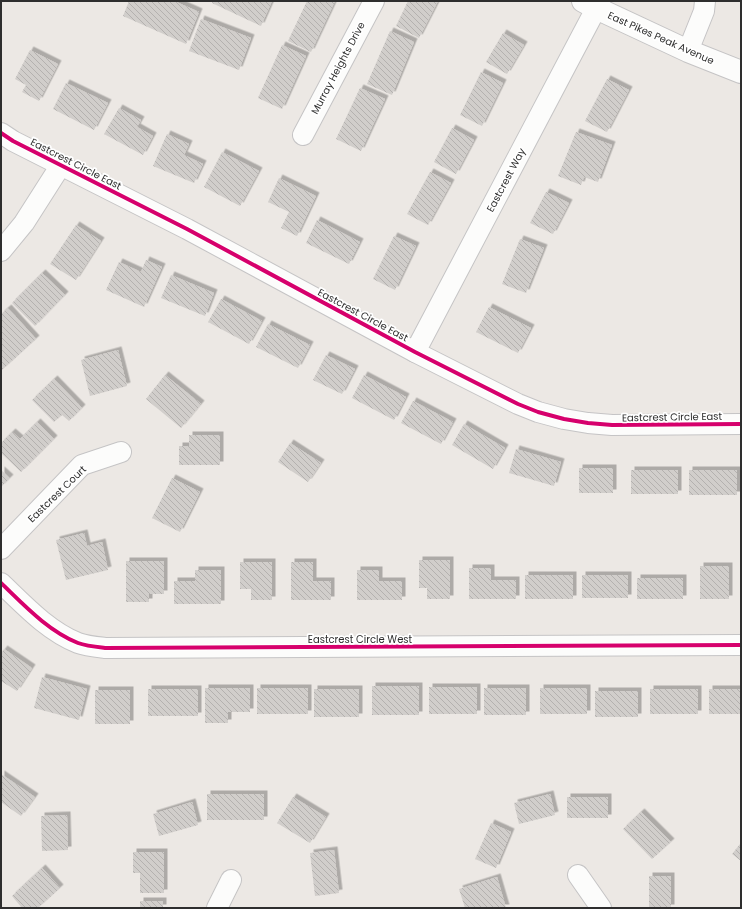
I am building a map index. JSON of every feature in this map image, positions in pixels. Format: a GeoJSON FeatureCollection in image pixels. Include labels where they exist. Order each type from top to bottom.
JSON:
{"type":"FeatureCollection","features":[{"type":"Feature","properties":{"kind":"street","name":"Murray Heights Drive"},"geometry":{"type":"LineString","coordinates":[[303,135],[374,1]]}},
{"type":"Feature","properties":{"kind":"street"},"geometry":{"type":"LineString","coordinates":[[688,52],[704,11],[705,1]]}},
{"type":"Feature","properties":{"kind":"street","name":"East Pikes Peak Avenue"},"geometry":{"type":"LineString","coordinates":[[593,3],[688,52],[741,72]]}},
{"type":"Feature","properties":{"kind":"street","name":"Eastcrest Way"},"geometry":{"type":"LineString","coordinates":[[415,352],[593,3]]}},
{"type":"Feature","properties":{"kind":"street","name":"Eastcrest Circle East"},"geometry":{"type":"LineString","coordinates":[[1,133],[13,141],[187,229],[415,352],[518,404],[538,412],[564,419],[612,426],[741,424]]}},
{"type":"Feature","properties":{"kind":"street"},"geometry":{"type":"LineString","coordinates":[[1,251],[24,223],[61,165]]}},
{"type":"Feature","properties":{"kind":"street","name":"Eastcrest Court"},"geometry":{"type":"LineString","coordinates":[[1,549],[82,465],[121,452]]}},
{"type":"Feature","properties":{"kind":"street","name":"Eastcrest Circle West"},"geometry":{"type":"LineString","coordinates":[[1,583],[32,612],[56,631],[79,644],[106,648],[741,645]]}},
{"type":"Feature","properties":{"kind":"street"},"geometry":{"type":"LineString","coordinates":[[578,875],[601,908]]}},
{"type":"Feature","properties":{"kind":"street"},"geometry":{"type":"LineString","coordinates":[[217,908],[231,880]]}},
{"type":"Feature","properties":{"kind":"building"},"geometry":{"type":"Polygon","coordinates":[[[129,1],[174,1],[199,12],[186,44],[123,16],[129,1]]]}},
{"type":"Feature","properties":{"kind":"building"},"geometry":{"type":"Polygon","coordinates":[[[213,1],[272,1],[261,26],[212,3],[213,1]]]}},
{"type":"Feature","properties":{"kind":"building"},"geometry":{"type":"Polygon","coordinates":[[[307,1],[335,1],[311,52],[288,41],[307,1]]]}},
{"type":"Feature","properties":{"kind":"building"},"geometry":{"type":"Polygon","coordinates":[[[408,1],[438,1],[419,38],[396,26],[408,1]]]}},
{"type":"Feature","properties":{"kind":"building"},"geometry":{"type":"Polygon","coordinates":[[[201,19],[251,38],[239,70],[189,51],[201,19]]]}},
{"type":"Feature","properties":{"kind":"building"},"geometry":{"type":"Polygon","coordinates":[[[390,31],[414,42],[392,95],[367,84],[390,31]]]}},
{"type":"Feature","properties":{"kind":"building"},"geometry":{"type":"Polygon","coordinates":[[[503,33],[524,45],[507,74],[486,62],[503,33]]]}},
{"type":"Feature","properties":{"kind":"building"},"geometry":{"type":"Polygon","coordinates":[[[282,45],[306,56],[282,109],[258,98],[282,45]]]}},
{"type":"Feature","properties":{"kind":"building"},"geometry":{"type":"Polygon","coordinates":[[[30,50],[58,64],[39,101],[22,92],[26,85],[15,79],[30,50]]]}},
{"type":"Feature","properties":{"kind":"building"},"geometry":{"type":"Polygon","coordinates":[[[481,72],[503,83],[482,126],[460,115],[481,72]]]}},
{"type":"Feature","properties":{"kind":"building"},"geometry":{"type":"Polygon","coordinates":[[[607,79],[629,90],[607,132],[585,121],[607,79]]]}},
{"type":"Feature","properties":{"kind":"building"},"geometry":{"type":"Polygon","coordinates":[[[66,83],[108,103],[94,130],[53,109],[66,83]]]}},
{"type":"Feature","properties":{"kind":"building"},"geometry":{"type":"Polygon","coordinates":[[[360,88],[385,99],[361,151],[336,139],[360,88]]]}},
{"type":"Feature","properties":{"kind":"building"},"geometry":{"type":"Polygon","coordinates":[[[119,108],[141,120],[137,127],[153,136],[143,155],[104,134],[119,108]]]}},
{"type":"Feature","properties":{"kind":"building"},"geometry":{"type":"Polygon","coordinates":[[[452,128],[474,140],[456,174],[434,162],[452,128]]]}},
{"type":"Feature","properties":{"kind":"building"},"geometry":{"type":"Polygon","coordinates":[[[576,132],[612,145],[598,182],[584,177],[581,185],[558,176],[576,132]]]}},
{"type":"Feature","properties":{"kind":"building"},"geometry":{"type":"Polygon","coordinates":[[[167,134],[189,144],[184,155],[203,164],[194,183],[153,166],[167,134]]]}},
{"type":"Feature","properties":{"kind":"building"},"geometry":{"type":"Polygon","coordinates":[[[222,152],[259,171],[240,206],[204,187],[222,152]]]}},
{"type":"Feature","properties":{"kind":"building"},"geometry":{"type":"Polygon","coordinates":[[[430,172],[451,183],[428,225],[407,214],[430,172]]]}},
{"type":"Feature","properties":{"kind":"building"},"geometry":{"type":"Polygon","coordinates":[[[279,178],[316,196],[297,236],[281,228],[289,212],[268,202],[279,178]]]}},
{"type":"Feature","properties":{"kind":"building"},"geometry":{"type":"Polygon","coordinates":[[[546,192],[569,203],[553,234],[530,223],[546,192]]]}},
{"type":"Feature","properties":{"kind":"building"},"geometry":{"type":"Polygon","coordinates":[[[317,220],[360,242],[349,264],[306,243],[317,220]]]}},
{"type":"Feature","properties":{"kind":"building"},"geometry":{"type":"Polygon","coordinates":[[[76,225],[101,241],[76,280],[50,264],[76,225]]]}},
{"type":"Feature","properties":{"kind":"building"},"geometry":{"type":"Polygon","coordinates":[[[394,236],[416,246],[395,290],[373,279],[394,236]]]}},
{"type":"Feature","properties":{"kind":"building"},"geometry":{"type":"Polygon","coordinates":[[[520,239],[544,248],[526,293],[502,284],[520,239]]]}},
{"type":"Feature","properties":{"kind":"building"},"geometry":{"type":"Polygon","coordinates":[[[146,260],[162,267],[144,307],[106,290],[119,262],[141,272],[146,260]]]}},
{"type":"Feature","properties":{"kind":"building"},"geometry":{"type":"Polygon","coordinates":[[[42,273],[65,295],[35,326],[12,303],[42,273]]]}},
{"type":"Feature","properties":{"kind":"building"},"geometry":{"type":"Polygon","coordinates":[[[171,275],[214,293],[205,316],[161,298],[171,275]]]}},
{"type":"Feature","properties":{"kind":"building"},"geometry":{"type":"Polygon","coordinates":[[[221,299],[262,321],[249,344],[208,322],[221,299]]]}},
{"type":"Feature","properties":{"kind":"building"},"geometry":{"type":"Polygon","coordinates":[[[489,307],[531,328],[518,353],[476,332],[489,307]]]}},
{"type":"Feature","properties":{"kind":"building"},"geometry":{"type":"Polygon","coordinates":[[[8,308],[36,339],[2,370],[1,314],[8,308]]]}},
{"type":"Feature","properties":{"kind":"building"},"geometry":{"type":"Polygon","coordinates":[[[268,324],[310,345],[298,368],[256,347],[268,324]]]}},
{"type":"Feature","properties":{"kind":"building"},"geometry":{"type":"Polygon","coordinates":[[[118,350],[127,386],[90,396],[81,360],[118,350]]]}},
{"type":"Feature","properties":{"kind":"building"},"geometry":{"type":"Polygon","coordinates":[[[326,355],[355,369],[342,394],[313,380],[326,355]]]}},
{"type":"Feature","properties":{"kind":"building"},"geometry":{"type":"Polygon","coordinates":[[[165,375],[201,404],[181,428],[146,399],[165,375]]]}},
{"type":"Feature","properties":{"kind":"building"},"geometry":{"type":"Polygon","coordinates":[[[364,375],[406,397],[394,420],[352,398],[364,375]]]}},
{"type":"Feature","properties":{"kind":"building"},"geometry":{"type":"Polygon","coordinates":[[[54,379],[82,408],[69,421],[62,415],[54,422],[32,400],[54,379]]]}},
{"type":"Feature","properties":{"kind":"building"},"geometry":{"type":"Polygon","coordinates":[[[413,401],[453,422],[441,444],[401,423],[413,401]]]}},
{"type":"Feature","properties":{"kind":"building"},"geometry":{"type":"Polygon","coordinates":[[[37,422],[54,439],[21,472],[1,453],[1,443],[12,432],[20,439],[37,422]]]}},
{"type":"Feature","properties":{"kind":"building"},"geometry":{"type":"Polygon","coordinates":[[[464,424],[505,448],[493,469],[452,445],[464,424]]]}},
{"type":"Feature","properties":{"kind":"building"},"geometry":{"type":"Polygon","coordinates":[[[189,435],[220,435],[220,465],[179,465],[179,446],[189,446],[189,435]]]}},
{"type":"Feature","properties":{"kind":"building"},"geometry":{"type":"Polygon","coordinates":[[[290,443],[321,463],[308,482],[278,462],[290,443]]]}},
{"type":"Feature","properties":{"kind":"building"},"geometry":{"type":"Polygon","coordinates":[[[516,449],[561,462],[554,486],[509,473],[516,449]]]}},
{"type":"Feature","properties":{"kind":"building"},"geometry":{"type":"Polygon","coordinates":[[[579,468],[613,468],[613,493],[579,493],[579,468]]]}},
{"type":"Feature","properties":{"kind":"building"},"geometry":{"type":"Polygon","coordinates":[[[1,470],[10,478],[1,487],[1,470]]]}},
{"type":"Feature","properties":{"kind":"building"},"geometry":{"type":"Polygon","coordinates":[[[631,470],[678,470],[678,494],[631,494],[631,470]]]}},
{"type":"Feature","properties":{"kind":"building"},"geometry":{"type":"Polygon","coordinates":[[[689,470],[737,470],[737,495],[689,495],[689,470]]]}},
{"type":"Feature","properties":{"kind":"building"},"geometry":{"type":"Polygon","coordinates":[[[172,478],[200,492],[180,532],[152,518],[172,478]]]}},
{"type":"Feature","properties":{"kind":"building"},"geometry":{"type":"Polygon","coordinates":[[[84,533],[87,546],[102,542],[108,570],[66,580],[56,540],[84,533]]]}},
{"type":"Feature","properties":{"kind":"building"},"geometry":{"type":"Polygon","coordinates":[[[419,560],[450,560],[450,599],[427,599],[427,588],[419,588],[419,560]]]}},
{"type":"Feature","properties":{"kind":"building"},"geometry":{"type":"Polygon","coordinates":[[[126,561],[164,561],[164,594],[149,594],[149,602],[126,602],[126,561]]]}},
{"type":"Feature","properties":{"kind":"building"},"geometry":{"type":"Polygon","coordinates":[[[240,562],[272,562],[272,600],[251,600],[251,589],[240,589],[240,562]]]}},
{"type":"Feature","properties":{"kind":"building"},"geometry":{"type":"Polygon","coordinates":[[[291,562],[313,562],[313,581],[331,581],[331,600],[291,600],[291,562]]]}},
{"type":"Feature","properties":{"kind":"building"},"geometry":{"type":"Polygon","coordinates":[[[700,566],[729,566],[729,599],[700,599],[700,566]]]}},
{"type":"Feature","properties":{"kind":"building"},"geometry":{"type":"Polygon","coordinates":[[[469,568],[491,568],[491,580],[516,580],[516,599],[469,599],[469,568]]]}},
{"type":"Feature","properties":{"kind":"building"},"geometry":{"type":"Polygon","coordinates":[[[195,570],[221,570],[221,604],[174,604],[174,581],[195,581],[195,570]]]}},
{"type":"Feature","properties":{"kind":"building"},"geometry":{"type":"Polygon","coordinates":[[[357,570],[379,570],[379,581],[402,581],[402,600],[357,600],[357,570]]]}},
{"type":"Feature","properties":{"kind":"building"},"geometry":{"type":"Polygon","coordinates":[[[525,575],[573,575],[573,599],[525,599],[525,575]]]}},
{"type":"Feature","properties":{"kind":"building"},"geometry":{"type":"Polygon","coordinates":[[[582,575],[628,575],[628,598],[582,598],[582,575]]]}},
{"type":"Feature","properties":{"kind":"building"},"geometry":{"type":"Polygon","coordinates":[[[637,578],[683,578],[683,599],[637,599],[637,578]]]}},
{"type":"Feature","properties":{"kind":"building"},"geometry":{"type":"Polygon","coordinates":[[[4,649],[32,668],[17,691],[1,681],[1,653],[4,649]]]}},
{"type":"Feature","properties":{"kind":"building"},"geometry":{"type":"Polygon","coordinates":[[[42,677],[87,689],[79,720],[34,708],[42,677]]]}},
{"type":"Feature","properties":{"kind":"building"},"geometry":{"type":"Polygon","coordinates":[[[372,686],[419,686],[419,715],[372,715],[372,686]]]}},
{"type":"Feature","properties":{"kind":"building"},"geometry":{"type":"Polygon","coordinates":[[[429,687],[477,687],[477,714],[429,714],[429,687]]]}},
{"type":"Feature","properties":{"kind":"building"},"geometry":{"type":"Polygon","coordinates":[[[205,688],[250,688],[250,712],[228,712],[228,723],[205,723],[205,688]]]}},
{"type":"Feature","properties":{"kind":"building"},"geometry":{"type":"Polygon","coordinates":[[[257,688],[308,688],[308,714],[257,714],[257,688]]]}},
{"type":"Feature","properties":{"kind":"building"},"geometry":{"type":"Polygon","coordinates":[[[484,688],[526,688],[526,715],[484,715],[484,688]]]}},
{"type":"Feature","properties":{"kind":"building"},"geometry":{"type":"Polygon","coordinates":[[[540,688],[587,688],[587,714],[540,714],[540,688]]]}},
{"type":"Feature","properties":{"kind":"building"},"geometry":{"type":"Polygon","coordinates":[[[148,689],[198,689],[198,716],[148,716],[148,689]]]}},
{"type":"Feature","properties":{"kind":"building"},"geometry":{"type":"Polygon","coordinates":[[[314,689],[359,689],[359,717],[314,717],[314,689]]]}},
{"type":"Feature","properties":{"kind":"building"},"geometry":{"type":"Polygon","coordinates":[[[650,689],[698,689],[698,714],[650,714],[650,689]]]}},
{"type":"Feature","properties":{"kind":"building"},"geometry":{"type":"Polygon","coordinates":[[[709,689],[741,689],[741,714],[709,714],[709,689]]]}},
{"type":"Feature","properties":{"kind":"building"},"geometry":{"type":"Polygon","coordinates":[[[95,690],[130,690],[130,724],[95,724],[95,690]]]}},
{"type":"Feature","properties":{"kind":"building"},"geometry":{"type":"Polygon","coordinates":[[[595,691],[638,691],[638,717],[595,717],[595,691]]]}},
{"type":"Feature","properties":{"kind":"building"},"geometry":{"type":"Polygon","coordinates":[[[1,774],[35,797],[21,816],[1,802],[1,774]]]}},
{"type":"Feature","properties":{"kind":"building"},"geometry":{"type":"Polygon","coordinates":[[[207,794],[264,794],[264,820],[207,820],[207,794]]]}},
{"type":"Feature","properties":{"kind":"building"},"geometry":{"type":"Polygon","coordinates":[[[550,794],[555,815],[519,824],[514,803],[550,794]]]}},
{"type":"Feature","properties":{"kind":"building"},"geometry":{"type":"Polygon","coordinates":[[[293,797],[326,817],[310,843],[277,823],[293,797]]]}},
{"type":"Feature","properties":{"kind":"building"},"geometry":{"type":"Polygon","coordinates":[[[567,797],[608,797],[608,818],[567,818],[567,797]]]}},
{"type":"Feature","properties":{"kind":"building"},"geometry":{"type":"Polygon","coordinates":[[[192,802],[198,825],[159,836],[153,814],[192,802]]]}},
{"type":"Feature","properties":{"kind":"building"},"geometry":{"type":"Polygon","coordinates":[[[641,812],[671,842],[652,859],[623,829],[641,812]]]}},
{"type":"Feature","properties":{"kind":"building"},"geometry":{"type":"Polygon","coordinates":[[[67,815],[68,850],[42,851],[41,816],[67,815]]]}},
{"type":"Feature","properties":{"kind":"building"},"geometry":{"type":"Polygon","coordinates":[[[491,823],[511,832],[496,868],[475,859],[491,823]]]}},
{"type":"Feature","properties":{"kind":"building"},"geometry":{"type":"Polygon","coordinates":[[[741,843],[741,861],[732,854],[741,843]]]}},
{"type":"Feature","properties":{"kind":"building"},"geometry":{"type":"Polygon","coordinates":[[[334,850],[339,893],[315,896],[310,853],[334,850]]]}},
{"type":"Feature","properties":{"kind":"building"},"geometry":{"type":"Polygon","coordinates":[[[133,852],[164,852],[164,893],[140,893],[140,873],[133,873],[133,852]]]}},
{"type":"Feature","properties":{"kind":"building"},"geometry":{"type":"Polygon","coordinates":[[[42,868],[60,888],[38,908],[22,908],[12,896],[42,868]]]}},
{"type":"Feature","properties":{"kind":"building"},"geometry":{"type":"Polygon","coordinates":[[[649,876],[671,876],[671,908],[649,908],[649,876]]]}},
{"type":"Feature","properties":{"kind":"building"},"geometry":{"type":"Polygon","coordinates":[[[497,877],[506,908],[465,908],[459,889],[497,877]]]}},
{"type":"Feature","properties":{"kind":"building"},"geometry":{"type":"Polygon","coordinates":[[[140,901],[163,901],[163,908],[140,908],[140,901]]]}},
{"type":"Feature","properties":{"kind":"cycle path"},"geometry":{"type":"LineString","coordinates":[[1,133],[13,141],[187,229],[415,352],[518,404],[538,412],[564,419],[612,425],[741,424]]}},
{"type":"Feature","properties":{"kind":"cycle path"},"geometry":{"type":"LineString","coordinates":[[1,583],[37,617],[57,632],[81,644],[106,648],[741,645]]}}]}
